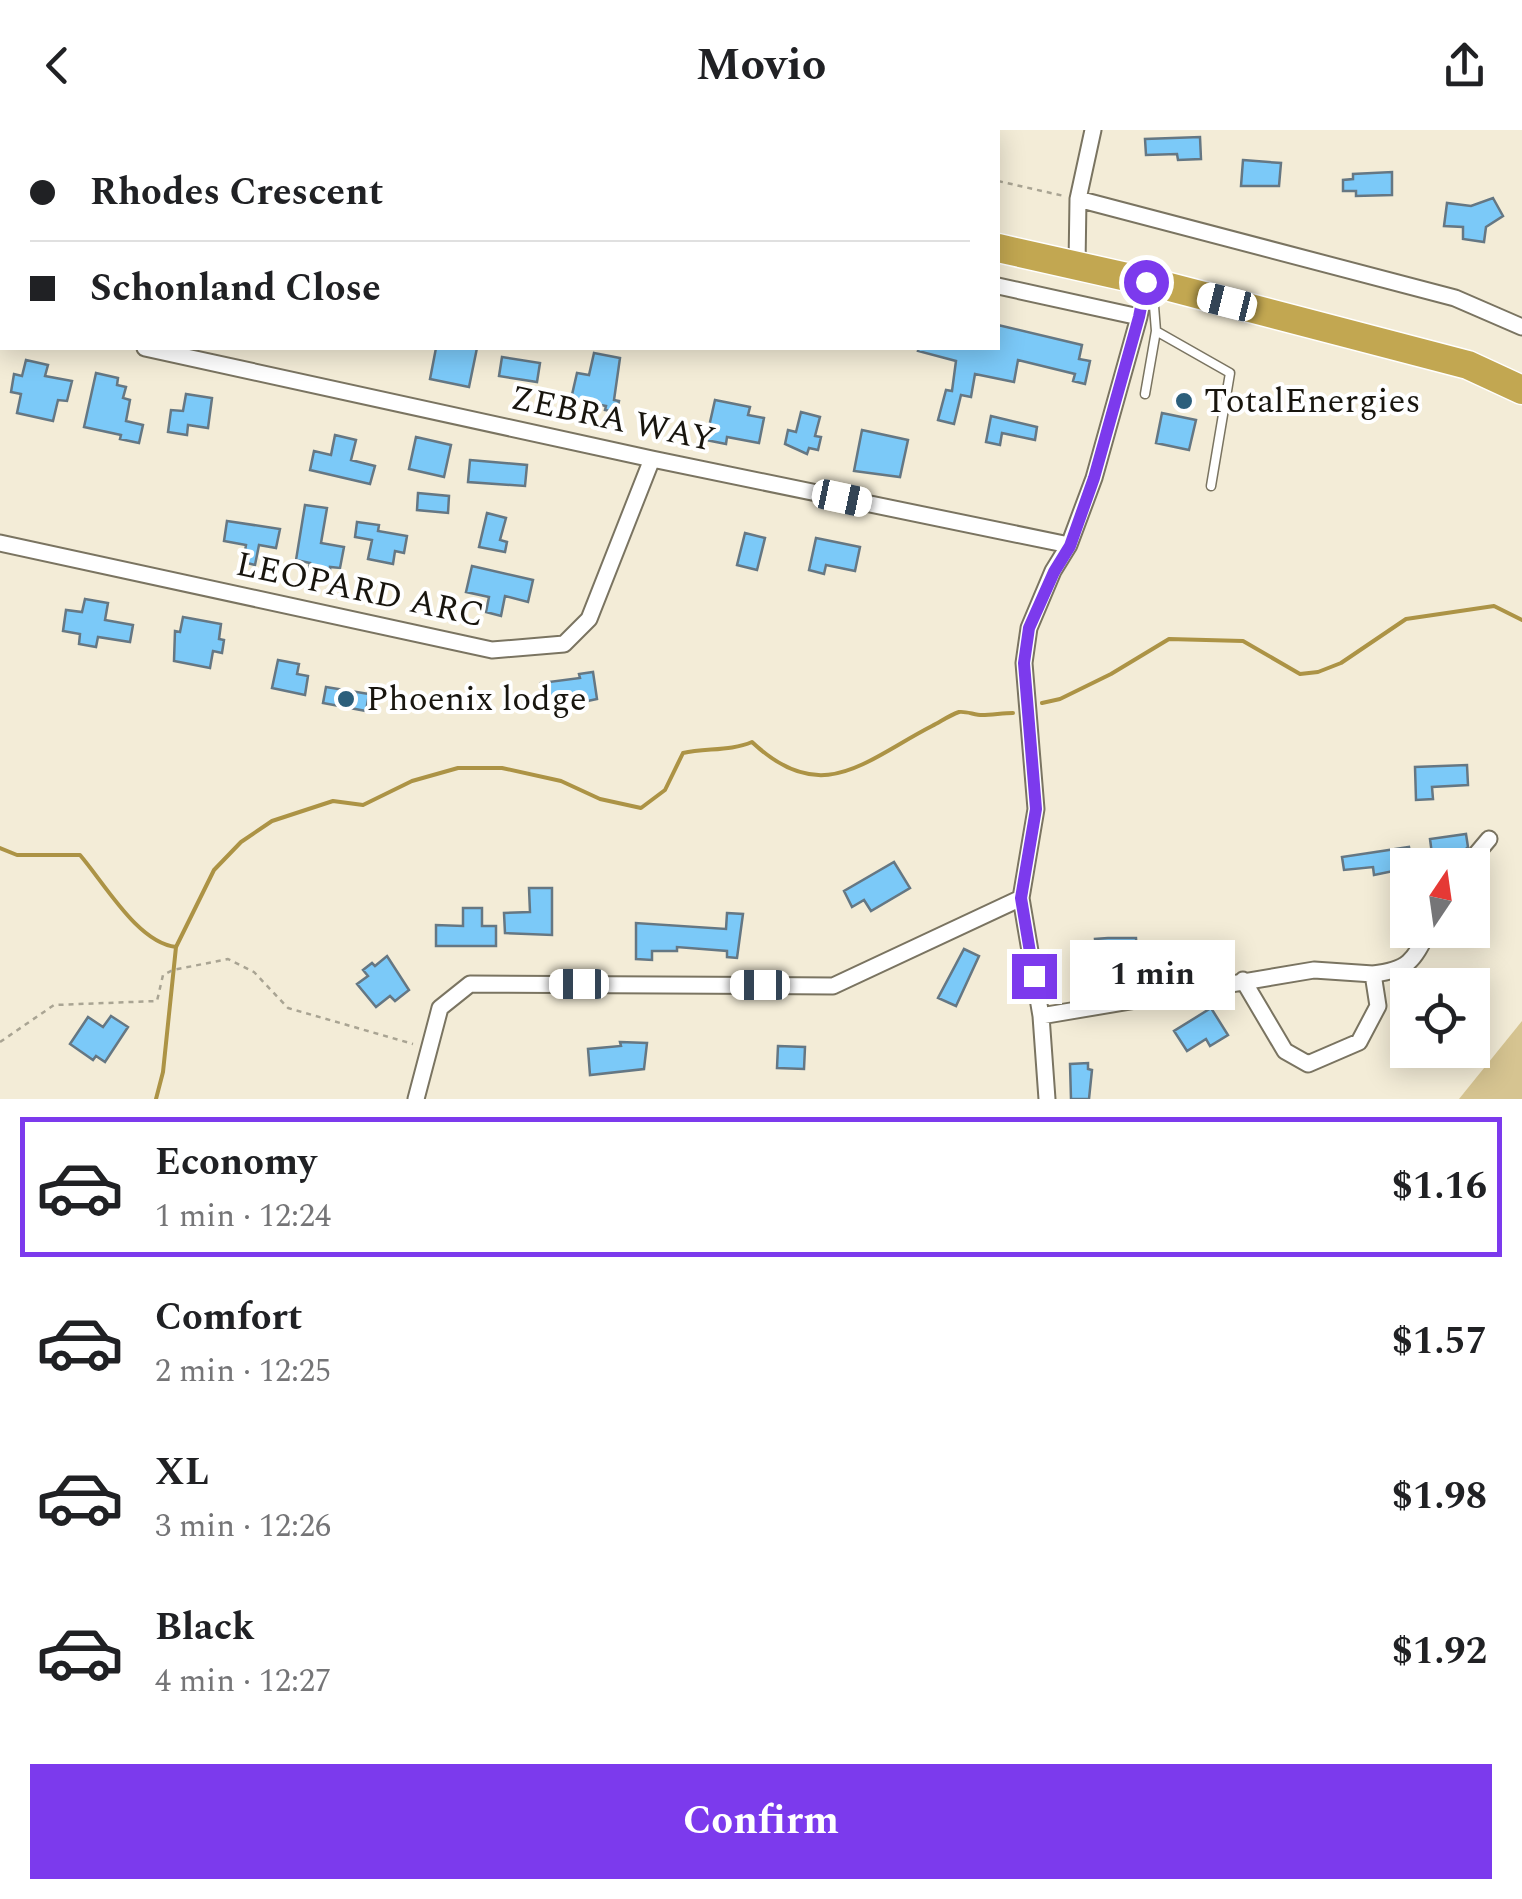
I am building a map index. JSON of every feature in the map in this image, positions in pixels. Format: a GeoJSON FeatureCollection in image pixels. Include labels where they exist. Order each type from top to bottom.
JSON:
{"type":"FeatureCollection","features":[{"type":"Feature","properties":{"kind":"highway"},"geometry":{"type":"LineString","coordinates":[[1000,248],[1152,283],[1468,365],[1522,390]]}},
{"type":"Feature","properties":{"kind":"street"},"geometry":{"type":"LineString","coordinates":[[1077,265],[1078,198],[1093,130]]}},
{"type":"Feature","properties":{"kind":"street"},"geometry":{"type":"LineString","coordinates":[[1078,198],[1455,298],[1522,327]]}},
{"type":"Feature","properties":{"kind":"street"},"geometry":{"type":"LineString","coordinates":[[1047,1099],[1040,1016],[1021,898],[1036,809],[1024,663],[1029,628],[1070,546],[1094,478],[1152,283]]}},
{"type":"Feature","properties":{"kind":"street"},"geometry":{"type":"LineString","coordinates":[[1000,286],[1139,317]]}},
{"type":"Feature","properties":{"kind":"street","name":"ZEBRA WAY"},"geometry":{"type":"LineString","coordinates":[[154,350],[1070,546]]}},
{"type":"Feature","properties":{"kind":"street","name":"LEOPARD ARC"},"geometry":{"type":"LineString","coordinates":[[0,543],[492,650],[564,644],[589,619],[652,459]]}},
{"type":"Feature","properties":{"kind":"street"},"geometry":{"type":"LineString","coordinates":[[1481,848],[1489,839]]}},
{"type":"Feature","properties":{"kind":"street"},"geometry":{"type":"LineString","coordinates":[[416,1099],[440,1008],[470,984],[833,986],[1021,898]]}},
{"type":"Feature","properties":{"kind":"street"},"geometry":{"type":"LineString","coordinates":[[1040,1016],[1314,970],[1373,974],[1395,971],[1412,961],[1419,948]]}},
{"type":"Feature","properties":{"kind":"street"},"geometry":{"type":"LineString","coordinates":[[1243,980],[1285,1051],[1308,1064],[1359,1042],[1378,1006],[1373,974]]}},
{"type":"Feature","properties":{"kind":"lane"},"geometry":{"type":"LineString","coordinates":[[1146,394],[1156,331],[1152,283]]}},
{"type":"Feature","properties":{"kind":"lane"},"geometry":{"type":"LineString","coordinates":[[1156,331],[1230,374],[1211,486]]}},
{"type":"Feature","properties":{"kind":"path"},"geometry":{"type":"LineString","coordinates":[[1000,181],[1078,198]]}},
{"type":"Feature","properties":{"kind":"path"},"geometry":{"type":"LineString","coordinates":[[0,1042],[54,1005],[157,1001],[163,975],[228,960],[254,972],[288,1008],[429,1048]]}},
{"type":"Feature","properties":{"kind":"shaded area"},"geometry":{"type":"Polygon","coordinates":[[[1522,1021],[1522,1099],[1459,1099],[1484,1068],[1490,1068],[1490,1061],[1522,1021]]]}},
{"type":"Feature","properties":{"kind":"building"},"geometry":{"type":"Polygon","coordinates":[[[1200,137],[1201,159],[1178,160],[1177,154],[1146,155],[1145,139],[1200,137]]]}},
{"type":"Feature","properties":{"kind":"building"},"geometry":{"type":"Polygon","coordinates":[[[1243,160],[1281,163],[1279,186],[1241,186],[1243,160]]]}},
{"type":"Feature","properties":{"kind":"building"},"geometry":{"type":"Polygon","coordinates":[[[1392,172],[1392,195],[1356,196],[1356,191],[1343,191],[1343,180],[1353,179],[1353,174],[1392,172]]]}},
{"type":"Feature","properties":{"kind":"building"},"geometry":{"type":"Polygon","coordinates":[[[1493,198],[1503,216],[1486,227],[1484,242],[1463,239],[1463,227],[1444,226],[1447,203],[1471,206],[1493,198]]]}},
{"type":"Feature","properties":{"kind":"building"},"geometry":{"type":"Polygon","coordinates":[[[1000,325],[1082,345],[1079,359],[1090,361],[1085,384],[1073,381],[1075,374],[1018,360],[1014,382],[975,374],[971,397],[961,395],[954,424],[938,420],[946,390],[952,391],[956,361],[918,351],[1000,350],[1000,325]]]}},
{"type":"Feature","properties":{"kind":"building"},"geometry":{"type":"Polygon","coordinates":[[[436,350],[477,350],[469,387],[430,379],[436,350]]]}},
{"type":"Feature","properties":{"kind":"building"},"geometry":{"type":"Polygon","coordinates":[[[594,353],[620,358],[614,400],[619,401],[617,412],[571,399],[577,373],[589,375],[594,353]]]}},
{"type":"Feature","properties":{"kind":"building"},"geometry":{"type":"Polygon","coordinates":[[[502,357],[540,363],[537,382],[499,376],[502,357]]]}},
{"type":"Feature","properties":{"kind":"building"},"geometry":{"type":"Polygon","coordinates":[[[26,360],[48,365],[45,376],[72,381],[67,401],[58,400],[53,421],[17,413],[21,394],[11,392],[14,374],[22,376],[26,360]]]}},
{"type":"Feature","properties":{"kind":"building"},"geometry":{"type":"Polygon","coordinates":[[[96,373],[118,378],[117,385],[126,387],[123,398],[130,400],[126,421],[143,425],[139,443],[84,427],[96,373]]]}},
{"type":"Feature","properties":{"kind":"building"},"geometry":{"type":"Polygon","coordinates":[[[186,394],[212,398],[208,428],[188,425],[187,435],[168,432],[171,410],[183,411],[186,394]]]}},
{"type":"Feature","properties":{"kind":"building"},"geometry":{"type":"Polygon","coordinates":[[[715,400],[750,407],[748,415],[764,418],[759,443],[727,437],[726,444],[706,440],[715,400]]]}},
{"type":"Feature","properties":{"kind":"building"},"geometry":{"type":"Polygon","coordinates":[[[801,412],[820,417],[815,436],[821,437],[818,450],[809,448],[807,454],[785,444],[788,430],[796,432],[801,412]]]}},
{"type":"Feature","properties":{"kind":"building"},"geometry":{"type":"Polygon","coordinates":[[[1162,413],[1196,420],[1189,450],[1156,443],[1162,413]]]}},
{"type":"Feature","properties":{"kind":"building"},"geometry":{"type":"Polygon","coordinates":[[[991,416],[1037,427],[1035,440],[1002,433],[1000,445],[986,442],[991,416]]]}},
{"type":"Feature","properties":{"kind":"building"},"geometry":{"type":"Polygon","coordinates":[[[862,430],[908,440],[900,477],[854,471],[862,430]]]}},
{"type":"Feature","properties":{"kind":"building"},"geometry":{"type":"Polygon","coordinates":[[[335,435],[356,440],[351,460],[375,466],[370,484],[310,470],[314,451],[331,455],[335,435]]]}},
{"type":"Feature","properties":{"kind":"building"},"geometry":{"type":"Polygon","coordinates":[[[416,437],[451,445],[444,477],[409,469],[416,437]]]}},
{"type":"Feature","properties":{"kind":"building"},"geometry":{"type":"Polygon","coordinates":[[[470,460],[527,465],[525,486],[468,482],[470,460]]]}},
{"type":"Feature","properties":{"kind":"building"},"geometry":{"type":"Polygon","coordinates":[[[418,493],[449,496],[448,513],[417,510],[418,493]]]}},
{"type":"Feature","properties":{"kind":"building"},"geometry":{"type":"Polygon","coordinates":[[[305,505],[327,508],[321,543],[344,547],[340,568],[330,567],[330,571],[296,560],[305,505]]]}},
{"type":"Feature","properties":{"kind":"building"},"geometry":{"type":"Polygon","coordinates":[[[487,513],[506,518],[500,540],[507,542],[505,552],[479,547],[487,513]]]}},
{"type":"Feature","properties":{"kind":"building"},"geometry":{"type":"Polygon","coordinates":[[[227,521],[280,529],[276,548],[259,545],[255,565],[243,562],[246,545],[224,541],[227,521]]]}},
{"type":"Feature","properties":{"kind":"building"},"geometry":{"type":"Polygon","coordinates":[[[357,522],[379,525],[378,531],[407,536],[404,553],[395,551],[393,564],[368,559],[372,540],[355,537],[357,522]]]}},
{"type":"Feature","properties":{"kind":"building"},"geometry":{"type":"Polygon","coordinates":[[[745,533],[765,538],[757,570],[737,565],[745,533]]]}},
{"type":"Feature","properties":{"kind":"building"},"geometry":{"type":"Polygon","coordinates":[[[816,538],[860,547],[855,571],[826,565],[824,574],[809,570],[816,538]]]}},
{"type":"Feature","properties":{"kind":"building"},"geometry":{"type":"Polygon","coordinates":[[[472,566],[533,580],[528,602],[505,596],[501,616],[486,612],[489,597],[466,592],[472,566]]]}},
{"type":"Feature","properties":{"kind":"building"},"geometry":{"type":"Polygon","coordinates":[[[85,599],[108,603],[105,620],[133,625],[130,642],[98,637],[96,647],[79,644],[80,634],[63,631],[66,610],[82,612],[85,599]]]}},
{"type":"Feature","properties":{"kind":"building"},"geometry":{"type":"Polygon","coordinates":[[[183,617],[221,624],[222,653],[213,651],[210,668],[174,661],[175,631],[180,632],[183,617]]]}},
{"type":"Feature","properties":{"kind":"building"},"geometry":{"type":"Polygon","coordinates":[[[278,660],[299,664],[297,674],[308,676],[305,695],[272,688],[278,660]]]}},
{"type":"Feature","properties":{"kind":"building"},"geometry":{"type":"Polygon","coordinates":[[[593,672],[597,699],[583,702],[582,696],[543,701],[541,683],[580,678],[579,674],[593,672]]]}},
{"type":"Feature","properties":{"kind":"building","name":"Phoenix lodge"},"geometry":{"type":"Polygon","coordinates":[[[326,687],[369,694],[366,711],[323,703],[326,687]]]}},
{"type":"Feature","properties":{"kind":"building"},"geometry":{"type":"Polygon","coordinates":[[[1467,765],[1468,785],[1432,787],[1433,799],[1416,800],[1415,767],[1467,765]]]}},
{"type":"Feature","properties":{"kind":"building"},"geometry":{"type":"Polygon","coordinates":[[[1466,834],[1468,847],[1431,848],[1430,839],[1466,834]]]}},
{"type":"Feature","properties":{"kind":"building"},"geometry":{"type":"Polygon","coordinates":[[[1390,850],[1390,872],[1374,875],[1373,867],[1344,870],[1342,857],[1390,850]]]}},
{"type":"Feature","properties":{"kind":"building"},"geometry":{"type":"Polygon","coordinates":[[[894,862],[910,888],[871,911],[864,900],[852,907],[844,891],[894,862]]]}},
{"type":"Feature","properties":{"kind":"building"},"geometry":{"type":"Polygon","coordinates":[[[529,888],[552,888],[552,935],[505,933],[504,913],[530,912],[529,888]]]}},
{"type":"Feature","properties":{"kind":"building"},"geometry":{"type":"Polygon","coordinates":[[[463,908],[482,908],[482,926],[496,926],[496,946],[436,946],[436,925],[463,926],[463,908]]]}},
{"type":"Feature","properties":{"kind":"building"},"geometry":{"type":"Polygon","coordinates":[[[727,913],[743,914],[737,958],[727,957],[727,951],[677,947],[677,951],[652,951],[652,960],[636,959],[636,923],[726,929],[727,913]]]}},
{"type":"Feature","properties":{"kind":"building"},"geometry":{"type":"Polygon","coordinates":[[[1136,938],[1138,970],[1098,972],[1095,939],[1136,938]]]}},
{"type":"Feature","properties":{"kind":"building"},"geometry":{"type":"Polygon","coordinates":[[[964,949],[979,956],[956,1006],[938,998],[964,949]]]}},
{"type":"Feature","properties":{"kind":"building"},"geometry":{"type":"Polygon","coordinates":[[[387,956],[409,990],[395,1001],[390,996],[376,1007],[357,984],[368,976],[363,970],[387,956]]]}},
{"type":"Feature","properties":{"kind":"building"},"geometry":{"type":"Polygon","coordinates":[[[1211,1008],[1228,1035],[1210,1046],[1206,1039],[1187,1051],[1174,1031],[1211,1008]]]}},
{"type":"Feature","properties":{"kind":"building"},"geometry":{"type":"Polygon","coordinates":[[[111,1016],[128,1027],[105,1062],[96,1056],[93,1060],[70,1044],[88,1017],[103,1027],[111,1016]]]}},
{"type":"Feature","properties":{"kind":"building"},"geometry":{"type":"Polygon","coordinates":[[[620,1042],[647,1043],[644,1069],[590,1075],[588,1049],[621,1046],[620,1042]]]}},
{"type":"Feature","properties":{"kind":"building"},"geometry":{"type":"Polygon","coordinates":[[[778,1046],[805,1047],[804,1069],[777,1068],[778,1046]]]}},
{"type":"Feature","properties":{"kind":"building"},"geometry":{"type":"Polygon","coordinates":[[[1088,1063],[1092,1070],[1089,1099],[1071,1099],[1070,1064],[1088,1063]]]}},
{"type":"Feature","properties":{"kind":"waterway"},"geometry":{"type":"LineString","coordinates":[[1042,703],[1060,699],[1111,674],[1169,639],[1243,641],[1300,674],[1341,663],[1406,619],[1494,606],[1522,620]]}},
{"type":"Feature","properties":{"kind":"waterway"},"geometry":{"type":"LineString","coordinates":[[156,1099],[163,1072],[176,947],[214,870],[241,842],[272,821],[333,801],[363,805],[412,781],[458,768],[502,768],[561,781],[600,799],[641,808],[665,790],[683,753],[752,742],[777,762],[800,772],[822,775],[864,764],[959,712],[1013,713]]}},
{"type":"Feature","properties":{"kind":"waterway"},"geometry":{"type":"LineString","coordinates":[[0,848],[17,855],[80,855],[136,924],[148,935],[176,947]]}},
{"type":"Feature","properties":{"kind":"place","name":"TotalEnergies"},"geometry":{"type":"Point","coordinates":[1184,401]}},
{"type":"Feature","properties":{"kind":"place","name":"Phoenix lodge"},"geometry":{"type":"Point","coordinates":[346,699]}},
{"type":"Feature","properties":{"kind":"route"},"geometry":{"type":"LineString","coordinates":[[1034,976],[1021,898],[1036,809],[1024,663],[1029,628],[1070,546],[1094,478],[1146,282]]}}]}
